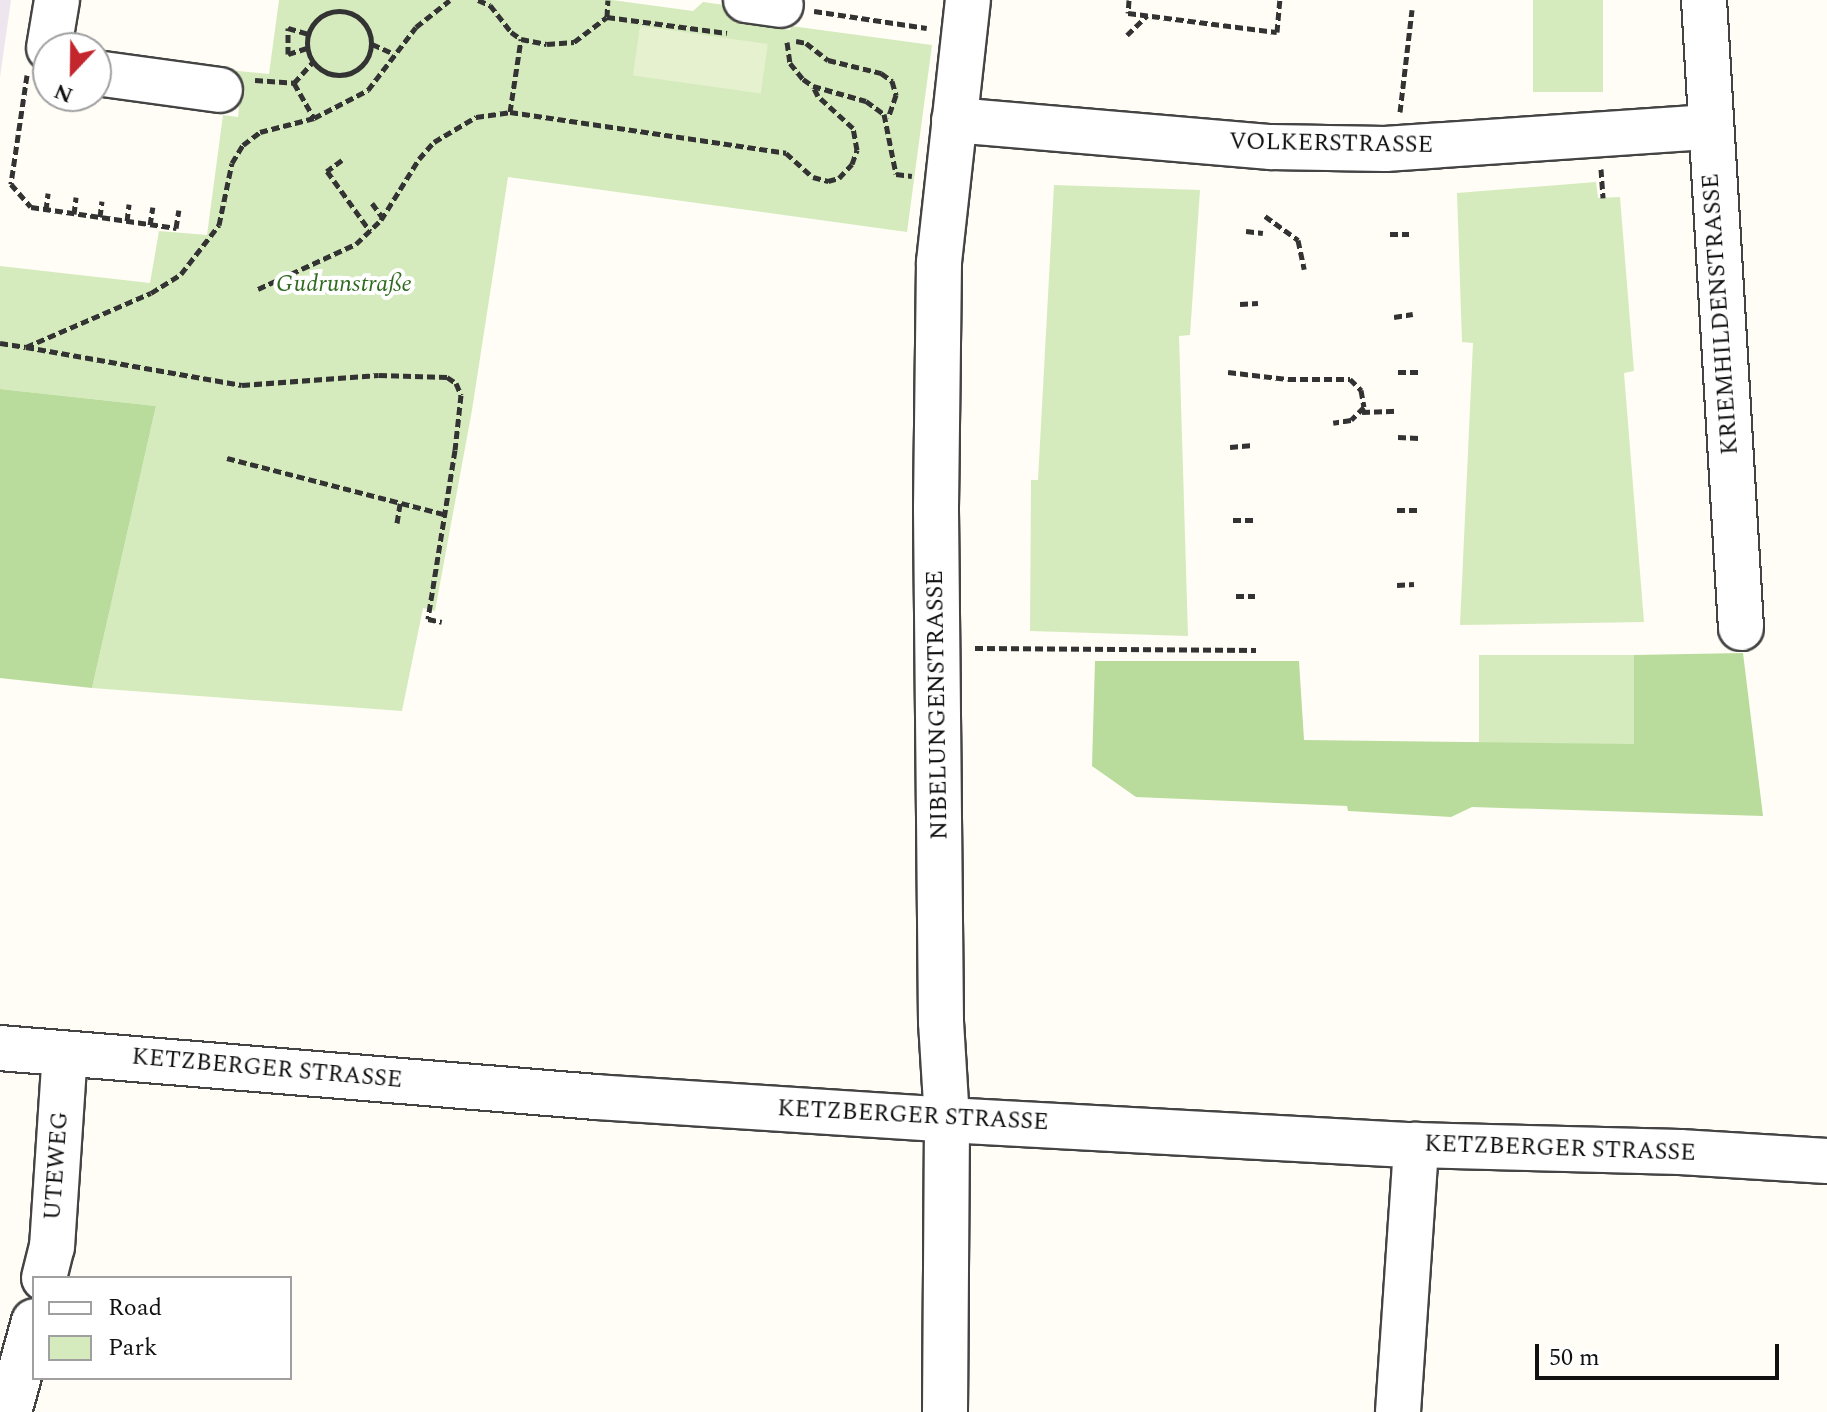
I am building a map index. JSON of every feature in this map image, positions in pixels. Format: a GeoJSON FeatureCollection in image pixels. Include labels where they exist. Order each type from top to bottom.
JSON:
{"type":"FeatureCollection","features":[{"type":"Feature","properties":{"kind":"street"},"geometry":{"type":"LineString","coordinates":[[52,32],[57,0]]}},
{"type":"Feature","properties":{"kind":"street","name":"KRIEMHILDENSTRASSE"},"geometry":{"type":"LineString","coordinates":[[1704,0],[1709,127],[1741,628]]}},
{"type":"Feature","properties":{"kind":"street","name":"NIBELUNGENSTRASSE"},"geometry":{"type":"LineString","coordinates":[[945,1412],[947,1120],[941,1022],[939,262],[966,17]]}},
{"type":"Feature","properties":{"kind":"street"},"geometry":{"type":"LineString","coordinates":[[112,75],[220,90]]}},
{"type":"Feature","properties":{"kind":"street","name":"VOLKERSTRASSE"},"geometry":{"type":"LineString","coordinates":[[954,120],[1271,147],[1399,149],[1709,127]]}},
{"type":"Feature","properties":{"kind":"street","name":"KETZBERGER STRASSE"},"geometry":{"type":"LineString","coordinates":[[0,1048],[596,1097],[947,1120],[1416,1145],[1680,1152],[1827,1161]]}},
{"type":"Feature","properties":{"kind":"street","name":"UTEWEG"},"geometry":{"type":"LineString","coordinates":[[45,1276],[52,1247],[65,1053]]}},
{"type":"Feature","properties":{"kind":"street"},"geometry":{"type":"LineString","coordinates":[[1398,1412],[1416,1145]]}},
{"type":"Feature","properties":{"kind":"street"},"geometry":{"type":"LineString","coordinates":[[9,1412],[32,1328]]}},
{"type":"Feature","properties":{"kind":"path"},"geometry":{"type":"LineString","coordinates":[[26,347],[151,293],[181,274],[219,225],[232,163],[243,145],[260,132],[314,118],[368,90],[423,20],[450,0]]}},
{"type":"Feature","properties":{"kind":"path"},"geometry":{"type":"LineString","coordinates":[[478,0],[490,5],[521,39],[547,44],[574,42],[607,17],[766,24],[966,17]]}},
{"type":"Feature","properties":{"kind":"path"},"geometry":{"type":"LineString","coordinates":[[607,17],[608,0]]}},
{"type":"Feature","properties":{"kind":"path"},"geometry":{"type":"LineString","coordinates":[[1129,0],[1128,13],[1277,32],[1280,0]]}},
{"type":"Feature","properties":{"kind":"path"},"geometry":{"type":"LineString","coordinates":[[340,10],[359,17],[366,25],[372,44],[364,64],[346,74],[325,72],[313,62],[307,48],[309,34],[321,16],[340,10]]}},
{"type":"Feature","properties":{"kind":"path"},"geometry":{"type":"LineString","coordinates":[[1399,149],[1400,84],[1412,10]]}},
{"type":"Feature","properties":{"kind":"path"},"geometry":{"type":"LineString","coordinates":[[1127,35],[1147,16]]}},
{"type":"Feature","properties":{"kind":"path"},"geometry":{"type":"LineString","coordinates":[[258,289],[356,244],[382,217],[419,159],[434,142],[476,117],[510,112],[786,153],[813,177],[828,181],[847,170],[857,150],[853,128],[818,96],[813,86],[790,63],[766,24]]}},
{"type":"Feature","properties":{"kind":"path"},"geometry":{"type":"LineString","coordinates":[[766,24],[806,43],[828,60],[881,73],[892,81],[896,95],[887,119],[896,174],[916,176]]}},
{"type":"Feature","properties":{"kind":"path"},"geometry":{"type":"LineString","coordinates":[[307,48],[288,54],[288,28],[309,34]]}},
{"type":"Feature","properties":{"kind":"path"},"geometry":{"type":"LineString","coordinates":[[510,112],[521,39]]}},
{"type":"Feature","properties":{"kind":"path"},"geometry":{"type":"LineString","coordinates":[[372,44],[394,54]]}},
{"type":"Feature","properties":{"kind":"path"},"geometry":{"type":"LineString","coordinates":[[294,83],[313,62]]}},
{"type":"Feature","properties":{"kind":"path"},"geometry":{"type":"LineString","coordinates":[[32,68],[27,72],[11,184],[31,207],[176,228],[179,210]]}},
{"type":"Feature","properties":{"kind":"path"},"geometry":{"type":"LineString","coordinates":[[220,90],[222,76],[294,83]]}},
{"type":"Feature","properties":{"kind":"path"},"geometry":{"type":"LineString","coordinates":[[294,83],[314,118]]}},
{"type":"Feature","properties":{"kind":"path"},"geometry":{"type":"LineString","coordinates":[[813,86],[866,101],[887,119]]}},
{"type":"Feature","properties":{"kind":"path"},"geometry":{"type":"LineString","coordinates":[[342,160],[327,171],[370,231]]}},
{"type":"Feature","properties":{"kind":"path"},"geometry":{"type":"LineString","coordinates":[[46,210],[48,193]]}},
{"type":"Feature","properties":{"kind":"path"},"geometry":{"type":"LineString","coordinates":[[74,214],[76,197]]}},
{"type":"Feature","properties":{"kind":"path"},"geometry":{"type":"LineString","coordinates":[[100,217],[102,201]]}},
{"type":"Feature","properties":{"kind":"path"},"geometry":{"type":"LineString","coordinates":[[372,203],[382,217]]}},
{"type":"Feature","properties":{"kind":"path"},"geometry":{"type":"LineString","coordinates":[[127,221],[129,204]]}},
{"type":"Feature","properties":{"kind":"path"},"geometry":{"type":"LineString","coordinates":[[150,225],[153,207]]}},
{"type":"Feature","properties":{"kind":"path"},"geometry":{"type":"LineString","coordinates":[[1265,216],[1298,240],[1304,269]]}},
{"type":"Feature","properties":{"kind":"path"},"geometry":{"type":"LineString","coordinates":[[1246,231],[1263,233]]}},
{"type":"Feature","properties":{"kind":"path"},"geometry":{"type":"LineString","coordinates":[[1390,234],[1409,234]]}},
{"type":"Feature","properties":{"kind":"path"},"geometry":{"type":"LineString","coordinates":[[1240,304],[1258,303]]}},
{"type":"Feature","properties":{"kind":"path"},"geometry":{"type":"LineString","coordinates":[[1394,317],[1413,314]]}},
{"type":"Feature","properties":{"kind":"path"},"geometry":{"type":"LineString","coordinates":[[0,343],[242,385],[318,377],[447,377],[456,383],[461,395],[428,619],[442,622]]}},
{"type":"Feature","properties":{"kind":"path"},"geometry":{"type":"LineString","coordinates":[[1228,372],[1288,379],[1350,379],[1363,396],[1362,412]]}},
{"type":"Feature","properties":{"kind":"path"},"geometry":{"type":"LineString","coordinates":[[1398,372],[1422,372]]}},
{"type":"Feature","properties":{"kind":"path"},"geometry":{"type":"LineString","coordinates":[[1333,423],[1351,420],[1362,412],[1398,411]]}},
{"type":"Feature","properties":{"kind":"path"},"geometry":{"type":"LineString","coordinates":[[1398,437],[1419,438]]}},
{"type":"Feature","properties":{"kind":"path"},"geometry":{"type":"LineString","coordinates":[[1230,447],[1253,445]]}},
{"type":"Feature","properties":{"kind":"path"},"geometry":{"type":"LineString","coordinates":[[227,458],[444,514]]}},
{"type":"Feature","properties":{"kind":"path"},"geometry":{"type":"LineString","coordinates":[[397,523],[400,503]]}},
{"type":"Feature","properties":{"kind":"path"},"geometry":{"type":"LineString","coordinates":[[1397,510],[1417,510]]}},
{"type":"Feature","properties":{"kind":"path"},"geometry":{"type":"LineString","coordinates":[[1233,520],[1254,520]]}},
{"type":"Feature","properties":{"kind":"path"},"geometry":{"type":"LineString","coordinates":[[1397,585],[1414,584]]}},
{"type":"Feature","properties":{"kind":"path"},"geometry":{"type":"LineString","coordinates":[[1236,596],[1255,596]]}},
{"type":"Feature","properties":{"kind":"path"},"geometry":{"type":"LineString","coordinates":[[938,648],[1256,650]]}},
{"type":"Feature","properties":{"kind":"shaded area"},"geometry":{"type":"Polygon","coordinates":[[[0,0],[11,0],[0,77],[0,0]]]}},
{"type":"Feature","properties":{"kind":"green space","name":"Gudrunstraße"},"geometry":{"type":"Polygon","coordinates":[[[279,0],[612,0],[693,11],[703,2],[760,10],[772,27],[790,30],[791,26],[932,45],[907,232],[508,177],[472,410],[435,611],[423,608],[402,711],[92,688],[156,406],[0,389],[0,266],[150,283],[159,231],[207,235],[223,115],[238,117],[241,86],[227,84],[228,70],[269,74],[279,0]]]}},
{"type":"Feature","properties":{"kind":"green space"},"geometry":{"type":"Polygon","coordinates":[[[1533,0],[1603,0],[1603,92],[1533,92],[1533,0]]]}},
{"type":"Feature","properties":{"kind":"green space"},"geometry":{"type":"Polygon","coordinates":[[[640,26],[768,44],[761,93],[633,76],[640,26]]]}},
{"type":"Feature","properties":{"kind":"green space"},"geometry":{"type":"Polygon","coordinates":[[[1596,182],[1598,198],[1620,197],[1634,371],[1624,373],[1644,622],[1460,625],[1473,343],[1462,342],[1457,193],[1596,182]]]}},
{"type":"Feature","properties":{"kind":"green space"},"geometry":{"type":"Polygon","coordinates":[[[1054,185],[1200,190],[1190,335],[1179,336],[1188,636],[1030,631],[1031,480],[1038,480],[1054,185]]]}},
{"type":"Feature","properties":{"kind":"green space"},"geometry":{"type":"Polygon","coordinates":[[[0,389],[156,406],[92,688],[0,678],[0,389]]]}},
{"type":"Feature","properties":{"kind":"green space"},"geometry":{"type":"Polygon","coordinates":[[[1743,653],[1763,816],[1472,807],[1451,817],[1348,811],[1347,806],[1136,797],[1092,766],[1095,661],[1299,661],[1304,740],[1634,744],[1634,655],[1743,653]]]}},
{"type":"Feature","properties":{"kind":"green space"},"geometry":{"type":"Polygon","coordinates":[[[1479,655],[1634,655],[1634,744],[1479,744],[1479,655]]]}}]}
